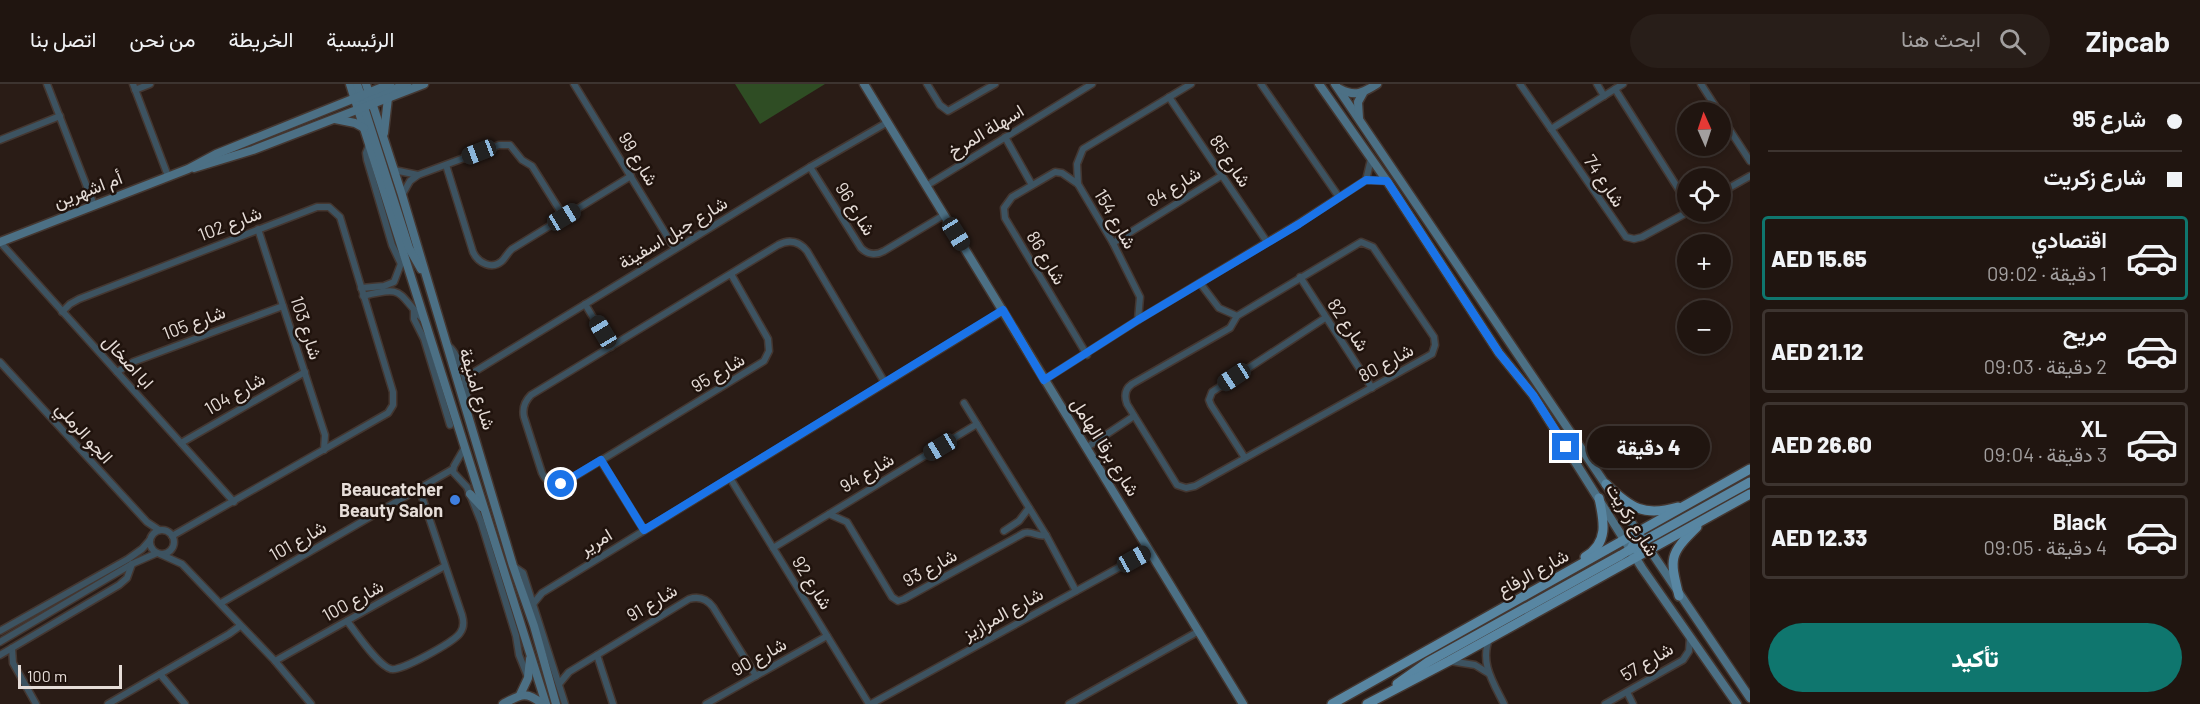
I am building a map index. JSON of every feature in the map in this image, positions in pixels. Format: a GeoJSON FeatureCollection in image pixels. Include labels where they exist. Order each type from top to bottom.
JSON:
{"type":"FeatureCollection","features":[{"type":"Feature","properties":{"kind":"main road"},"geometry":{"type":"LineString","coordinates":[[1386,694],[1428,662],[1628,545],[1692,503],[1750,470]]}},
{"type":"Feature","properties":{"kind":"main road"},"geometry":{"type":"LineString","coordinates":[[1638,562],[1637,547],[1641,537],[1750,482]]}},
{"type":"Feature","properties":{"kind":"main road"},"geometry":{"type":"LineString","coordinates":[[1606,484],[1628,504],[1647,511],[1667,510],[1692,503]]}},
{"type":"Feature","properties":{"kind":"main road","name":"شارع الرفاع"},"geometry":{"type":"LineString","coordinates":[[1368,704],[1490,637],[1638,562],[1709,515],[1750,494]]}},
{"type":"Feature","properties":{"kind":"main road"},"geometry":{"type":"LineString","coordinates":[[1557,578],[1568,567],[1594,551],[1600,542],[1605,526],[1599,498]]}},
{"type":"Feature","properties":{"kind":"main road"},"geometry":{"type":"LineString","coordinates":[[1680,596],[1673,568],[1675,552],[1709,515]]}},
{"type":"Feature","properties":{"kind":"main road","name":"شارع الرفاع"},"geometry":{"type":"LineString","coordinates":[[1332,704],[1557,578],[1628,545]]}},
{"type":"Feature","properties":{"kind":"street"},"geometry":{"type":"LineString","coordinates":[[47,84],[94,205]]}},
{"type":"Feature","properties":{"kind":"street"},"geometry":{"type":"LineString","coordinates":[[150,84],[134,87],[168,176]]}},
{"type":"Feature","properties":{"kind":"street","name":"شارع امنيفة"},"geometry":{"type":"LineString","coordinates":[[350,84],[363,100],[384,140],[394,170],[556,704]]}},
{"type":"Feature","properties":{"kind":"street"},"geometry":{"type":"LineString","coordinates":[[357,84],[410,248],[425,274]]}},
{"type":"Feature","properties":{"kind":"street"},"geometry":{"type":"LineString","coordinates":[[188,169],[230,158],[334,118],[390,84]]}},
{"type":"Feature","properties":{"kind":"street"},"geometry":{"type":"LineString","coordinates":[[188,169],[216,154],[407,84]]}},
{"type":"Feature","properties":{"kind":"street"},"geometry":{"type":"LineString","coordinates":[[283,137],[302,125],[363,100],[388,98],[424,84]]}},
{"type":"Feature","properties":{"kind":"street","name":"شارع 99"},"geometry":{"type":"LineString","coordinates":[[574,84],[675,249]]}},
{"type":"Feature","properties":{"kind":"street","name":"شارع برقا الهامل"},"geometry":{"type":"LineString","coordinates":[[864,84],[1243,704]]}},
{"type":"Feature","properties":{"kind":"street"},"geometry":{"type":"LineString","coordinates":[[927,84],[940,105],[948,111],[995,84]]}},
{"type":"Feature","properties":{"kind":"street","name":"اسهلة المرخ"},"geometry":{"type":"LineString","coordinates":[[926,186],[1092,84]]}},
{"type":"Feature","properties":{"kind":"street"},"geometry":{"type":"LineString","coordinates":[[1078,184],[1077,164],[1083,149],[1191,84]]}},
{"type":"Feature","properties":{"kind":"street"},"geometry":{"type":"LineString","coordinates":[[1260,84],[1339,197]]}},
{"type":"Feature","properties":{"kind":"street","name":"شارع زكريت"},"geometry":{"type":"LineString","coordinates":[[1319,84],[1387,181],[1499,353],[1533,395],[1638,562],[1737,704]]}},
{"type":"Feature","properties":{"kind":"street"},"geometry":{"type":"LineString","coordinates":[[1359,119],[1358,102],[1363,93],[1377,84]]}},
{"type":"Feature","properties":{"kind":"street","name":"شارع 74"},"geometry":{"type":"LineString","coordinates":[[1520,84],[1626,237],[1634,239],[1642,237],[1677,218]]}},
{"type":"Feature","properties":{"kind":"street"},"geometry":{"type":"LineString","coordinates":[[1597,84],[1604,96]]}},
{"type":"Feature","properties":{"kind":"street"},"geometry":{"type":"LineString","coordinates":[[1551,129],[1623,84]]}},
{"type":"Feature","properties":{"kind":"street"},"geometry":{"type":"LineString","coordinates":[[1701,84],[1712,102]]}},
{"type":"Feature","properties":{"kind":"street"},"geometry":{"type":"LineString","coordinates":[[1335,85],[1350,93],[1363,93]]}},
{"type":"Feature","properties":{"kind":"street","name":"شارع زكريت"},"geometry":{"type":"LineString","coordinates":[[1335,85],[1750,698]]}},
{"type":"Feature","properties":{"kind":"street"},"geometry":{"type":"LineString","coordinates":[[1615,89],[1677,187]]}},
{"type":"Feature","properties":{"kind":"street","name":"شارع 85"},"geometry":{"type":"LineString","coordinates":[[1169,97],[1267,242]]}},
{"type":"Feature","properties":{"kind":"street"},"geometry":{"type":"LineString","coordinates":[[384,140],[388,98]]}},
{"type":"Feature","properties":{"kind":"street","name":"شارع امنيفة"},"geometry":{"type":"LineString","coordinates":[[363,100],[364,128],[544,704]]}},
{"type":"Feature","properties":{"kind":"street"},"geometry":{"type":"LineString","coordinates":[[0,140],[60,116]]}},
{"type":"Feature","properties":{"kind":"street"},"geometry":{"type":"LineString","coordinates":[[334,118],[355,123],[364,128]]}},
{"type":"Feature","properties":{"kind":"street","name":"شارع جبل اسفينة"},"geometry":{"type":"LineString","coordinates":[[465,382],[474,372],[888,122]]}},
{"type":"Feature","properties":{"kind":"street"},"geometry":{"type":"LineString","coordinates":[[1731,131],[1750,161]]}},
{"type":"Feature","properties":{"kind":"street"},"geometry":{"type":"LineString","coordinates":[[1005,137],[1032,185]]}},
{"type":"Feature","properties":{"kind":"street"},"geometry":{"type":"LineString","coordinates":[[369,144],[366,153],[367,160],[392,245],[401,264]]}},
{"type":"Feature","properties":{"kind":"street"},"geometry":{"type":"LineString","coordinates":[[402,195],[407,185],[418,175],[499,145],[510,145],[522,160],[532,166],[564,217]]}},
{"type":"Feature","properties":{"kind":"street"},"geometry":{"type":"LineString","coordinates":[[1366,180],[1371,158]]}},
{"type":"Feature","properties":{"kind":"street"},"geometry":{"type":"LineString","coordinates":[[446,165],[473,252],[483,263],[493,265],[500,262],[512,249],[631,176]]}},
{"type":"Feature","properties":{"kind":"street","name":"شارع 96"},"geometry":{"type":"LineString","coordinates":[[810,167],[861,248],[870,254],[884,251],[944,215]]}},
{"type":"Feature","properties":{"kind":"street","name":"أم اشهرين"},"geometry":{"type":"LineString","coordinates":[[0,242],[188,169]]}},
{"type":"Feature","properties":{"kind":"street"},"geometry":{"type":"LineString","coordinates":[[394,170],[418,175]]}},
{"type":"Feature","properties":{"kind":"street","name":"شارع 154"},"geometry":{"type":"LineString","coordinates":[[1051,173],[1062,173],[1078,184],[1113,243],[1140,297],[1138,320]]}},
{"type":"Feature","properties":{"kind":"street","name":"شارع 86"},"geometry":{"type":"LineString","coordinates":[[1051,173],[1010,199],[1004,208],[1003,215],[1087,354]]}},
{"type":"Feature","properties":{"kind":"street","name":"شارع 84"},"geometry":{"type":"LineString","coordinates":[[1113,243],[1221,176]]}},
{"type":"Feature","properties":{"kind":"street"},"geometry":{"type":"LineString","coordinates":[[1731,187],[1750,176]]}},
{"type":"Feature","properties":{"kind":"street"},"geometry":{"type":"LineString","coordinates":[[1044,380],[1366,180],[1387,181]]}},
{"type":"Feature","properties":{"kind":"street","name":"شارع 102"},"geometry":{"type":"LineString","coordinates":[[62,312],[70,304],[80,299],[317,207],[325,206],[332,209],[340,217],[394,401],[388,412],[172,536]]}},
{"type":"Feature","properties":{"kind":"street","name":"شارع 103"},"geometry":{"type":"LineString","coordinates":[[258,229],[325,435],[324,450]]}},
{"type":"Feature","properties":{"kind":"street","name":"ابا اصخال"},"geometry":{"type":"LineString","coordinates":[[0,242],[234,502]]}},
{"type":"Feature","properties":{"kind":"street","name":"شارع 95"},"geometry":{"type":"LineString","coordinates":[[731,273],[768,339],[769,351],[764,361],[564,483],[549,482],[542,473],[524,417],[523,409],[531,395],[611,347],[731,273],[781,243],[794,242],[807,251],[885,383]]}},
{"type":"Feature","properties":{"kind":"street","name":"شارع 80"},"geometry":{"type":"LineString","coordinates":[[1367,243],[1372,246],[1434,337],[1435,348],[1429,356],[1192,487],[1180,487],[1173,481],[1134,416],[1125,398],[1129,386],[1230,328],[1237,316],[1300,278],[1355,244],[1367,243]]}},
{"type":"Feature","properties":{"kind":"street"},"geometry":{"type":"LineString","coordinates":[[361,288],[384,286],[394,282],[404,254]]}},
{"type":"Feature","properties":{"kind":"street","name":"شارع 82"},"geometry":{"type":"LineString","coordinates":[[1300,278],[1372,388]]}},
{"type":"Feature","properties":{"kind":"street"},"geometry":{"type":"LineString","coordinates":[[1200,283],[1218,308],[1237,316]]}},
{"type":"Feature","properties":{"kind":"street"},"geometry":{"type":"LineString","coordinates":[[363,296],[391,290],[404,296],[425,321]]}},
{"type":"Feature","properties":{"kind":"street"},"geometry":{"type":"LineString","coordinates":[[585,304],[611,347]]}},
{"type":"Feature","properties":{"kind":"street","name":"شارع 105"},"geometry":{"type":"LineString","coordinates":[[117,372],[133,362],[283,306]]}},
{"type":"Feature","properties":{"kind":"street"},"geometry":{"type":"LineString","coordinates":[[414,310],[414,319],[424,339],[450,425]]}},
{"type":"Feature","properties":{"kind":"street","name":"امرير"},"geometry":{"type":"LineString","coordinates":[[533,604],[542,593],[1003,310]]}},
{"type":"Feature","properties":{"kind":"street"},"geometry":{"type":"LineString","coordinates":[[1245,458],[1211,405],[1209,400],[1212,392],[1325,318]]}},
{"type":"Feature","properties":{"kind":"street"},"geometry":{"type":"LineString","coordinates":[[446,344],[456,352],[468,397],[465,405]]}},
{"type":"Feature","properties":{"kind":"street","name":"الجو الرملي"},"geometry":{"type":"LineString","coordinates":[[0,362],[147,522],[159,530]]}},
{"type":"Feature","properties":{"kind":"street"},"geometry":{"type":"LineString","coordinates":[[461,369],[474,372]]}},
{"type":"Feature","properties":{"kind":"street","name":"شارع 104"},"geometry":{"type":"LineString","coordinates":[[180,443],[304,372]]}},
{"type":"Feature","properties":{"kind":"street"},"geometry":{"type":"LineString","coordinates":[[964,403],[1046,535],[1076,591]]}},
{"type":"Feature","properties":{"kind":"street"},"geometry":{"type":"LineString","coordinates":[[1086,448],[1134,416]]}},
{"type":"Feature","properties":{"kind":"street","name":"شارع 94"},"geometry":{"type":"LineString","coordinates":[[773,548],[977,424]]}},
{"type":"Feature","properties":{"kind":"street"},"geometry":{"type":"LineString","coordinates":[[325,435],[338,441]]}},
{"type":"Feature","properties":{"kind":"street"},"geometry":{"type":"LineString","coordinates":[[465,447],[453,469],[455,475],[465,484],[481,522],[516,636],[520,658],[528,678]]}},
{"type":"Feature","properties":{"kind":"street"},"geometry":{"type":"LineString","coordinates":[[601,460],[644,530]]}},
{"type":"Feature","properties":{"kind":"street","name":"شارع 101"},"geometry":{"type":"LineString","coordinates":[[221,603],[453,469]]}},
{"type":"Feature","properties":{"kind":"street","name":"شارع 92"},"geometry":{"type":"LineString","coordinates":[[730,478],[870,704]]}},
{"type":"Feature","properties":{"kind":"street"},"geometry":{"type":"LineString","coordinates":[[347,621],[382,665],[388,669],[400,669],[455,638],[463,625],[462,615],[418,488]]}},
{"type":"Feature","properties":{"kind":"street"},"geometry":{"type":"LineString","coordinates":[[470,494],[483,508]]}},
{"type":"Feature","properties":{"kind":"street"},"geometry":{"type":"LineString","coordinates":[[1004,531],[1018,521],[1029,508]]}},
{"type":"Feature","properties":{"kind":"street","name":"شارع 93"},"geometry":{"type":"LineString","coordinates":[[829,514],[847,522],[892,597],[898,601],[1023,533],[1046,535]]}},
{"type":"Feature","properties":{"kind":"street","name":"الجو الرملي"},"geometry":{"type":"LineString","coordinates":[[147,522],[150,538]]}},
{"type":"Feature","properties":{"kind":"street"},"geometry":{"type":"LineString","coordinates":[[0,631],[128,559],[142,549],[159,530],[169,532],[182,564],[275,661],[311,704]]}},
{"type":"Feature","properties":{"kind":"street"},"geometry":{"type":"LineString","coordinates":[[150,538],[153,550],[182,564]]}},
{"type":"Feature","properties":{"kind":"street"},"geometry":{"type":"LineString","coordinates":[[0,642],[132,564],[159,554],[166,554],[173,546]]}},
{"type":"Feature","properties":{"kind":"street","name":"شارع المرازيز"},"geometry":{"type":"LineString","coordinates":[[870,704],[1149,551]]}},
{"type":"Feature","properties":{"kind":"street"},"geometry":{"type":"LineString","coordinates":[[13,663],[0,656],[122,583],[129,574],[132,564]]}},
{"type":"Feature","properties":{"kind":"street","name":"شارع 100"},"geometry":{"type":"LineString","coordinates":[[275,661],[445,566]]}},
{"type":"Feature","properties":{"kind":"street"},"geometry":{"type":"LineString","coordinates":[[513,566],[523,573],[565,704]]}},
{"type":"Feature","properties":{"kind":"street"},"geometry":{"type":"LineString","coordinates":[[529,590],[542,593]]}},
{"type":"Feature","properties":{"kind":"street","name":"شارع 91"},"geometry":{"type":"LineString","coordinates":[[559,684],[569,672],[689,599],[700,598],[713,607],[756,676]]}},
{"type":"Feature","properties":{"kind":"street"},"geometry":{"type":"LineString","coordinates":[[536,632],[537,615]]}},
{"type":"Feature","properties":{"kind":"street"},"geometry":{"type":"LineString","coordinates":[[28,639],[36,619]]}},
{"type":"Feature","properties":{"kind":"street"},"geometry":{"type":"LineString","coordinates":[[108,704],[240,626]]}},
{"type":"Feature","properties":{"kind":"street"},"geometry":{"type":"LineString","coordinates":[[1069,704],[1199,631]]}},
{"type":"Feature","properties":{"kind":"street","name":"شارع 90"},"geometry":{"type":"LineString","coordinates":[[706,704],[827,636]]}},
{"type":"Feature","properties":{"kind":"street"},"geometry":{"type":"LineString","coordinates":[[1490,637],[1485,658],[1488,673],[1504,704]]}},
{"type":"Feature","properties":{"kind":"street","name":"شارع 57"},"geometry":{"type":"LineString","coordinates":[[1605,704],[1683,660],[1689,651],[1690,637]]}},
{"type":"Feature","properties":{"kind":"street"},"geometry":{"type":"LineString","coordinates":[[12,648],[13,663],[36,704]]}},
{"type":"Feature","properties":{"kind":"street"},"geometry":{"type":"LineString","coordinates":[[597,655],[613,704]]}},
{"type":"Feature","properties":{"kind":"street"},"geometry":{"type":"LineString","coordinates":[[520,695],[528,678],[530,656]]}},
{"type":"Feature","properties":{"kind":"street"},"geometry":{"type":"LineString","coordinates":[[1449,661],[1475,665],[1488,673]]}},
{"type":"Feature","properties":{"kind":"street","name":"شارع 91"},"geometry":{"type":"LineString","coordinates":[[555,673],[569,672]]}},
{"type":"Feature","properties":{"kind":"street"},"geometry":{"type":"LineString","coordinates":[[160,674],[185,704]]}},
{"type":"Feature","properties":{"kind":"street"},"geometry":{"type":"LineString","coordinates":[[1627,692],[1634,704]]}},
{"type":"Feature","properties":{"kind":"street"},"geometry":{"type":"LineString","coordinates":[[503,704],[520,695],[533,697],[544,704]]}},
{"type":"Feature","properties":{"kind":"green space"},"geometry":{"type":"Polygon","coordinates":[[[735,84],[825,84],[760,124],[735,84]]]}},
{"type":"Feature","properties":{"kind":"place","name":"Beaucatcher Beauty Salon"},"geometry":{"type":"Point","coordinates":[455,500]}},
{"type":"Feature","properties":{"kind":"route"},"geometry":{"type":"LineString","coordinates":[[561,484],[601,460],[644,530],[1003,310],[1044,380],[1138,320],[1371,179],[1387,181],[1499,353],[1533,395],[1566,447]]}}]}
